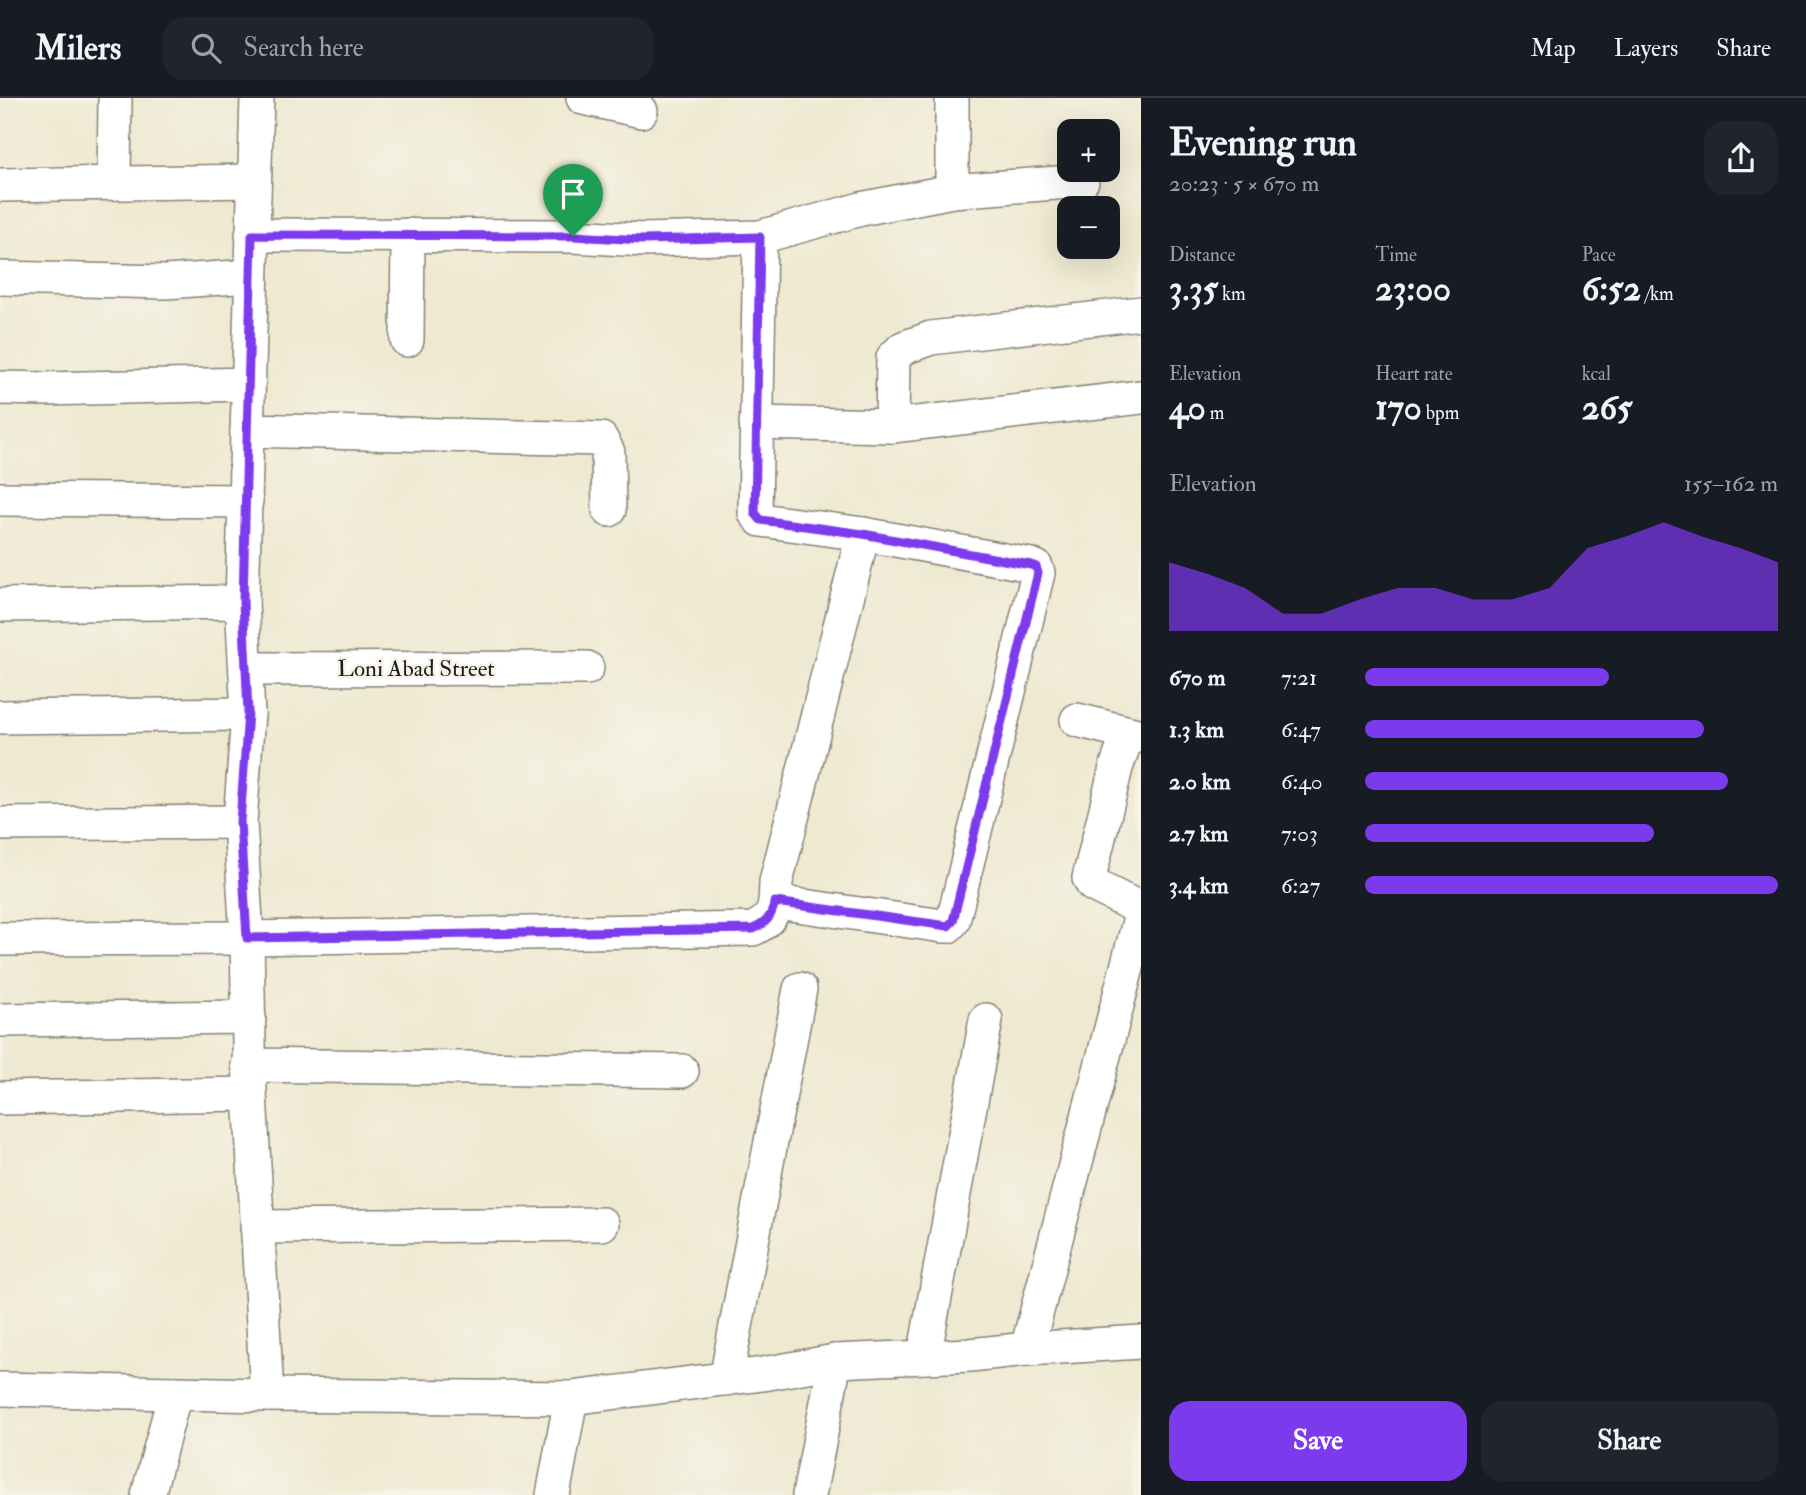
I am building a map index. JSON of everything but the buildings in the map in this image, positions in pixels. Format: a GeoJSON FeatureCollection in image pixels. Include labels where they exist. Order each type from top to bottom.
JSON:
{"type":"FeatureCollection","features":[{"type":"Feature","properties":{"kind":"street"},"geometry":{"type":"LineString","coordinates":[[114,183],[115,98]]}},
{"type":"Feature","properties":{"kind":"street"},"geometry":{"type":"LineString","coordinates":[[257,98],[243,602],[248,713],[240,822],[247,938],[249,1080],[267,1395]]}},
{"type":"Feature","properties":{"kind":"street"},"geometry":{"type":"LineString","coordinates":[[583,98],[641,111]]}},
{"type":"Feature","properties":{"kind":"street"},"geometry":{"type":"LineString","coordinates":[[952,98],[952,191]]}},
{"type":"Feature","properties":{"kind":"street"},"geometry":{"type":"LineString","coordinates":[[0,185],[254,181]]}},
{"type":"Feature","properties":{"kind":"street"},"geometry":{"type":"LineString","coordinates":[[252,235],[573,236],[643,240],[760,237],[861,209],[952,191],[1069,182]]}},
{"type":"Feature","properties":{"kind":"street"},"geometry":{"type":"LineString","coordinates":[[407,340],[408,235]]}},
{"type":"Feature","properties":{"kind":"street"},"geometry":{"type":"LineString","coordinates":[[760,237],[757,517],[761,520],[863,534],[1031,565],[1036,567],[1038,573],[953,921],[948,926],[943,926],[775,902]]}},
{"type":"Feature","properties":{"kind":"street"},"geometry":{"type":"LineString","coordinates":[[0,278],[165,282],[251,276]]}},
{"type":"Feature","properties":{"kind":"street"},"geometry":{"type":"LineString","coordinates":[[892,426],[893,358],[903,348],[931,338],[1141,313]]}},
{"type":"Feature","properties":{"kind":"street"},"geometry":{"type":"LineString","coordinates":[[0,388],[248,384]]}},
{"type":"Feature","properties":{"kind":"street"},"geometry":{"type":"LineString","coordinates":[[756,422],[892,426],[1141,397]]}},
{"type":"Feature","properties":{"kind":"street"},"geometry":{"type":"LineString","coordinates":[[247,430],[601,439],[608,452],[609,510]]}},
{"type":"Feature","properties":{"kind":"street"},"geometry":{"type":"LineString","coordinates":[[0,499],[246,501]]}},
{"type":"Feature","properties":{"kind":"street"},"geometry":{"type":"LineString","coordinates":[[0,939],[247,938],[753,929],[764,924],[772,916],[776,882],[863,534]]}},
{"type":"Feature","properties":{"kind":"street"},"geometry":{"type":"LineString","coordinates":[[0,605],[243,602]]}},
{"type":"Feature","properties":{"kind":"street","name":"Loni Abad Street"},"geometry":{"type":"LineString","coordinates":[[246,669],[587,668]]}},
{"type":"Feature","properties":{"kind":"street"},"geometry":{"type":"LineString","coordinates":[[0,717],[248,713]]}},
{"type":"Feature","properties":{"kind":"street"},"geometry":{"type":"LineString","coordinates":[[1027,1349],[1141,911],[1093,886],[1089,878],[1116,768],[1134,735],[1077,720]]}},
{"type":"Feature","properties":{"kind":"street"},"geometry":{"type":"LineString","coordinates":[[0,824],[240,822]]}},
{"type":"Feature","properties":{"kind":"street"},"geometry":{"type":"LineString","coordinates":[[726,1378],[800,989]]}},
{"type":"Feature","properties":{"kind":"street"},"geometry":{"type":"LineString","coordinates":[[0,1020],[249,1017]]}},
{"type":"Feature","properties":{"kind":"street"},"geometry":{"type":"LineString","coordinates":[[924,1357],[986,1020]]}},
{"type":"Feature","properties":{"kind":"street"},"geometry":{"type":"LineString","coordinates":[[0,1098],[249,1080],[682,1071]]}},
{"type":"Feature","properties":{"kind":"street"},"geometry":{"type":"LineString","coordinates":[[257,1227],[602,1224]]}},
{"type":"Feature","properties":{"kind":"street"},"geometry":{"type":"LineString","coordinates":[[0,1389],[571,1398],[835,1361],[1141,1342]]}},
{"type":"Feature","properties":{"kind":"street"},"geometry":{"type":"LineString","coordinates":[[809,1495],[835,1361]]}},
{"type":"Feature","properties":{"kind":"street"},"geometry":{"type":"LineString","coordinates":[[148,1495],[175,1393]]}},
{"type":"Feature","properties":{"kind":"street"},"geometry":{"type":"LineString","coordinates":[[553,1495],[571,1398]]}},
{"type":"Feature","properties":{"kind":"route"},"geometry":{"type":"LineString","coordinates":[[252,235],[573,236],[643,240],[760,237],[755,513],[761,520],[863,534],[1036,567],[1038,573],[953,921],[948,926],[775,902],[772,916],[753,929],[247,938],[240,822],[248,713],[243,602],[252,235]]}}]}
